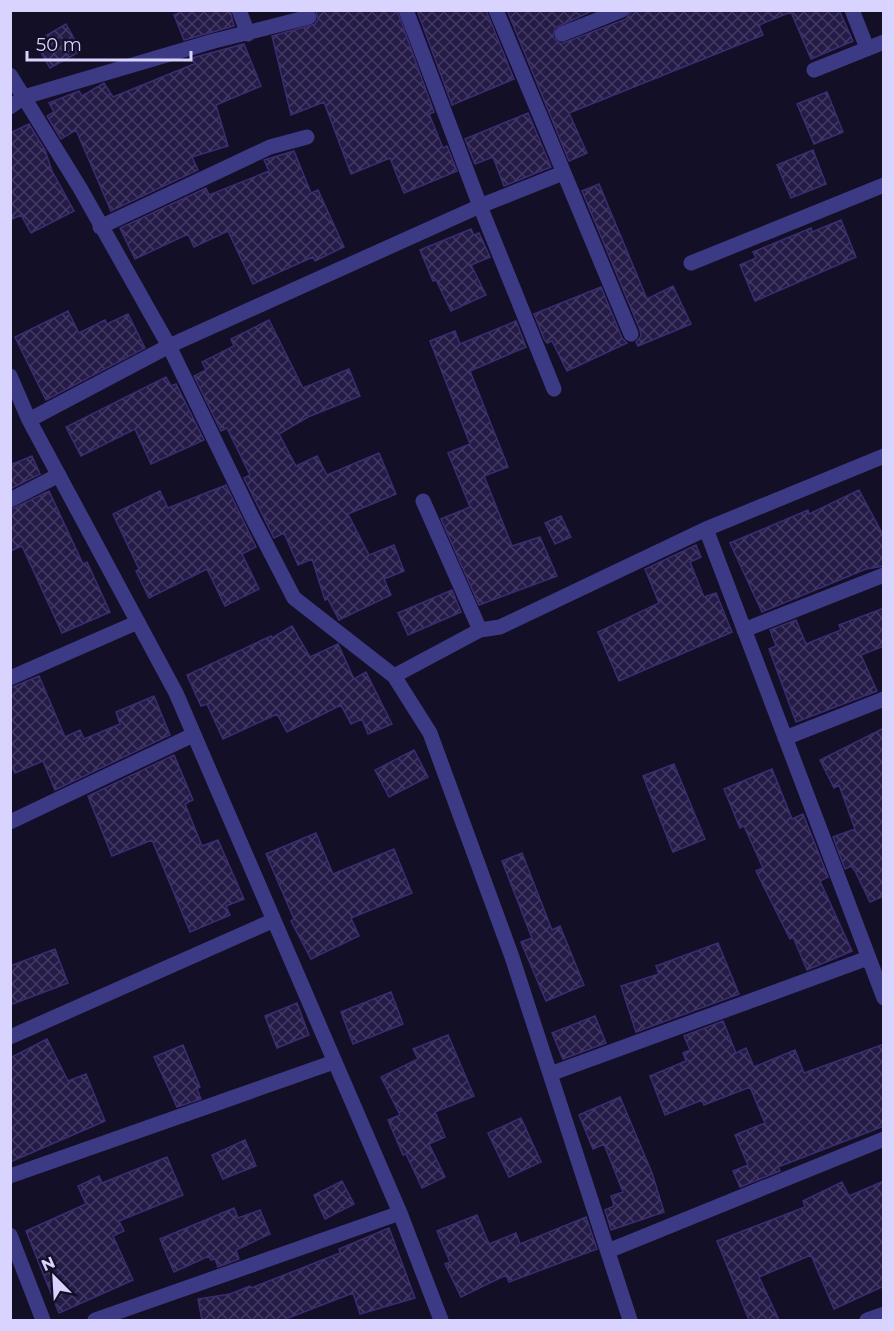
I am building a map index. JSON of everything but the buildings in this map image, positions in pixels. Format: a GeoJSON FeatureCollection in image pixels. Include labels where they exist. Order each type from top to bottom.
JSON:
{"type":"FeatureCollection","features":[{"type":"Feature","properties":{"kind":"street"},"geometry":{"type":"LineString","coordinates":[[239,10],[248,34]]}},
{"type":"Feature","properties":{"kind":"street"},"geometry":{"type":"LineString","coordinates":[[406,10],[480,206],[554,389]]}},
{"type":"Feature","properties":{"kind":"street"},"geometry":{"type":"LineString","coordinates":[[496,10],[631,334]]}},
{"type":"Feature","properties":{"kind":"street"},"geometry":{"type":"LineString","coordinates":[[562,34],[622,10]]}},
{"type":"Feature","properties":{"kind":"street"},"geometry":{"type":"LineString","coordinates":[[852,10],[867,48]]}},
{"type":"Feature","properties":{"kind":"street"},"geometry":{"type":"LineString","coordinates":[[10,107],[24,97],[214,41],[309,17]]}},
{"type":"Feature","properties":{"kind":"street"},"geometry":{"type":"LineString","coordinates":[[814,70],[884,42]]}},
{"type":"Feature","properties":{"kind":"street"},"geometry":{"type":"LineString","coordinates":[[10,75],[169,346],[250,515],[294,597],[394,676],[430,733],[512,957],[630,1320]]}},
{"type":"Feature","properties":{"kind":"street"},"geometry":{"type":"LineString","coordinates":[[100,227],[270,147],[307,137]]}},
{"type":"Feature","properties":{"kind":"street"},"geometry":{"type":"LineString","coordinates":[[29,420],[169,346],[480,206],[563,172]]}},
{"type":"Feature","properties":{"kind":"street"},"geometry":{"type":"LineString","coordinates":[[691,263],[884,185]]}},
{"type":"Feature","properties":{"kind":"street"},"geometry":{"type":"LineString","coordinates":[[10,376],[29,420],[176,693],[272,921],[400,1213],[441,1320]]}},
{"type":"Feature","properties":{"kind":"street"},"geometry":{"type":"LineString","coordinates":[[394,676],[480,630],[500,627],[706,529],[884,456]]}},
{"type":"Feature","properties":{"kind":"street"},"geometry":{"type":"LineString","coordinates":[[10,500],[59,475]]}},
{"type":"Feature","properties":{"kind":"street"},"geometry":{"type":"LineString","coordinates":[[423,501],[480,630]]}},
{"type":"Feature","properties":{"kind":"street"},"geometry":{"type":"LineString","coordinates":[[706,529],[868,958],[880,976],[884,999]]}},
{"type":"Feature","properties":{"kind":"street"},"geometry":{"type":"LineString","coordinates":[[744,630],[884,575]]}},
{"type":"Feature","properties":{"kind":"street"},"geometry":{"type":"LineString","coordinates":[[10,678],[138,622]]}},
{"type":"Feature","properties":{"kind":"street"},"geometry":{"type":"LineString","coordinates":[[785,738],[884,699]]}},
{"type":"Feature","properties":{"kind":"street"},"geometry":{"type":"LineString","coordinates":[[10,822],[194,735]]}},
{"type":"Feature","properties":{"kind":"street"},"geometry":{"type":"LineString","coordinates":[[10,1037],[272,921]]}},
{"type":"Feature","properties":{"kind":"street"},"geometry":{"type":"LineString","coordinates":[[550,1074],[868,958]]}},
{"type":"Feature","properties":{"kind":"street"},"geometry":{"type":"LineString","coordinates":[[10,1176],[334,1062]]}},
{"type":"Feature","properties":{"kind":"street"},"geometry":{"type":"LineString","coordinates":[[608,1251],[884,1139]]}},
{"type":"Feature","properties":{"kind":"street"},"geometry":{"type":"LineString","coordinates":[[95,1320],[400,1213]]}},
{"type":"Feature","properties":{"kind":"street"},"geometry":{"type":"LineString","coordinates":[[10,1235],[43,1320]]}},
{"type":"Feature","properties":{"kind":"street"},"geometry":{"type":"LineString","coordinates":[[867,1320],[884,1314]]}}]}
